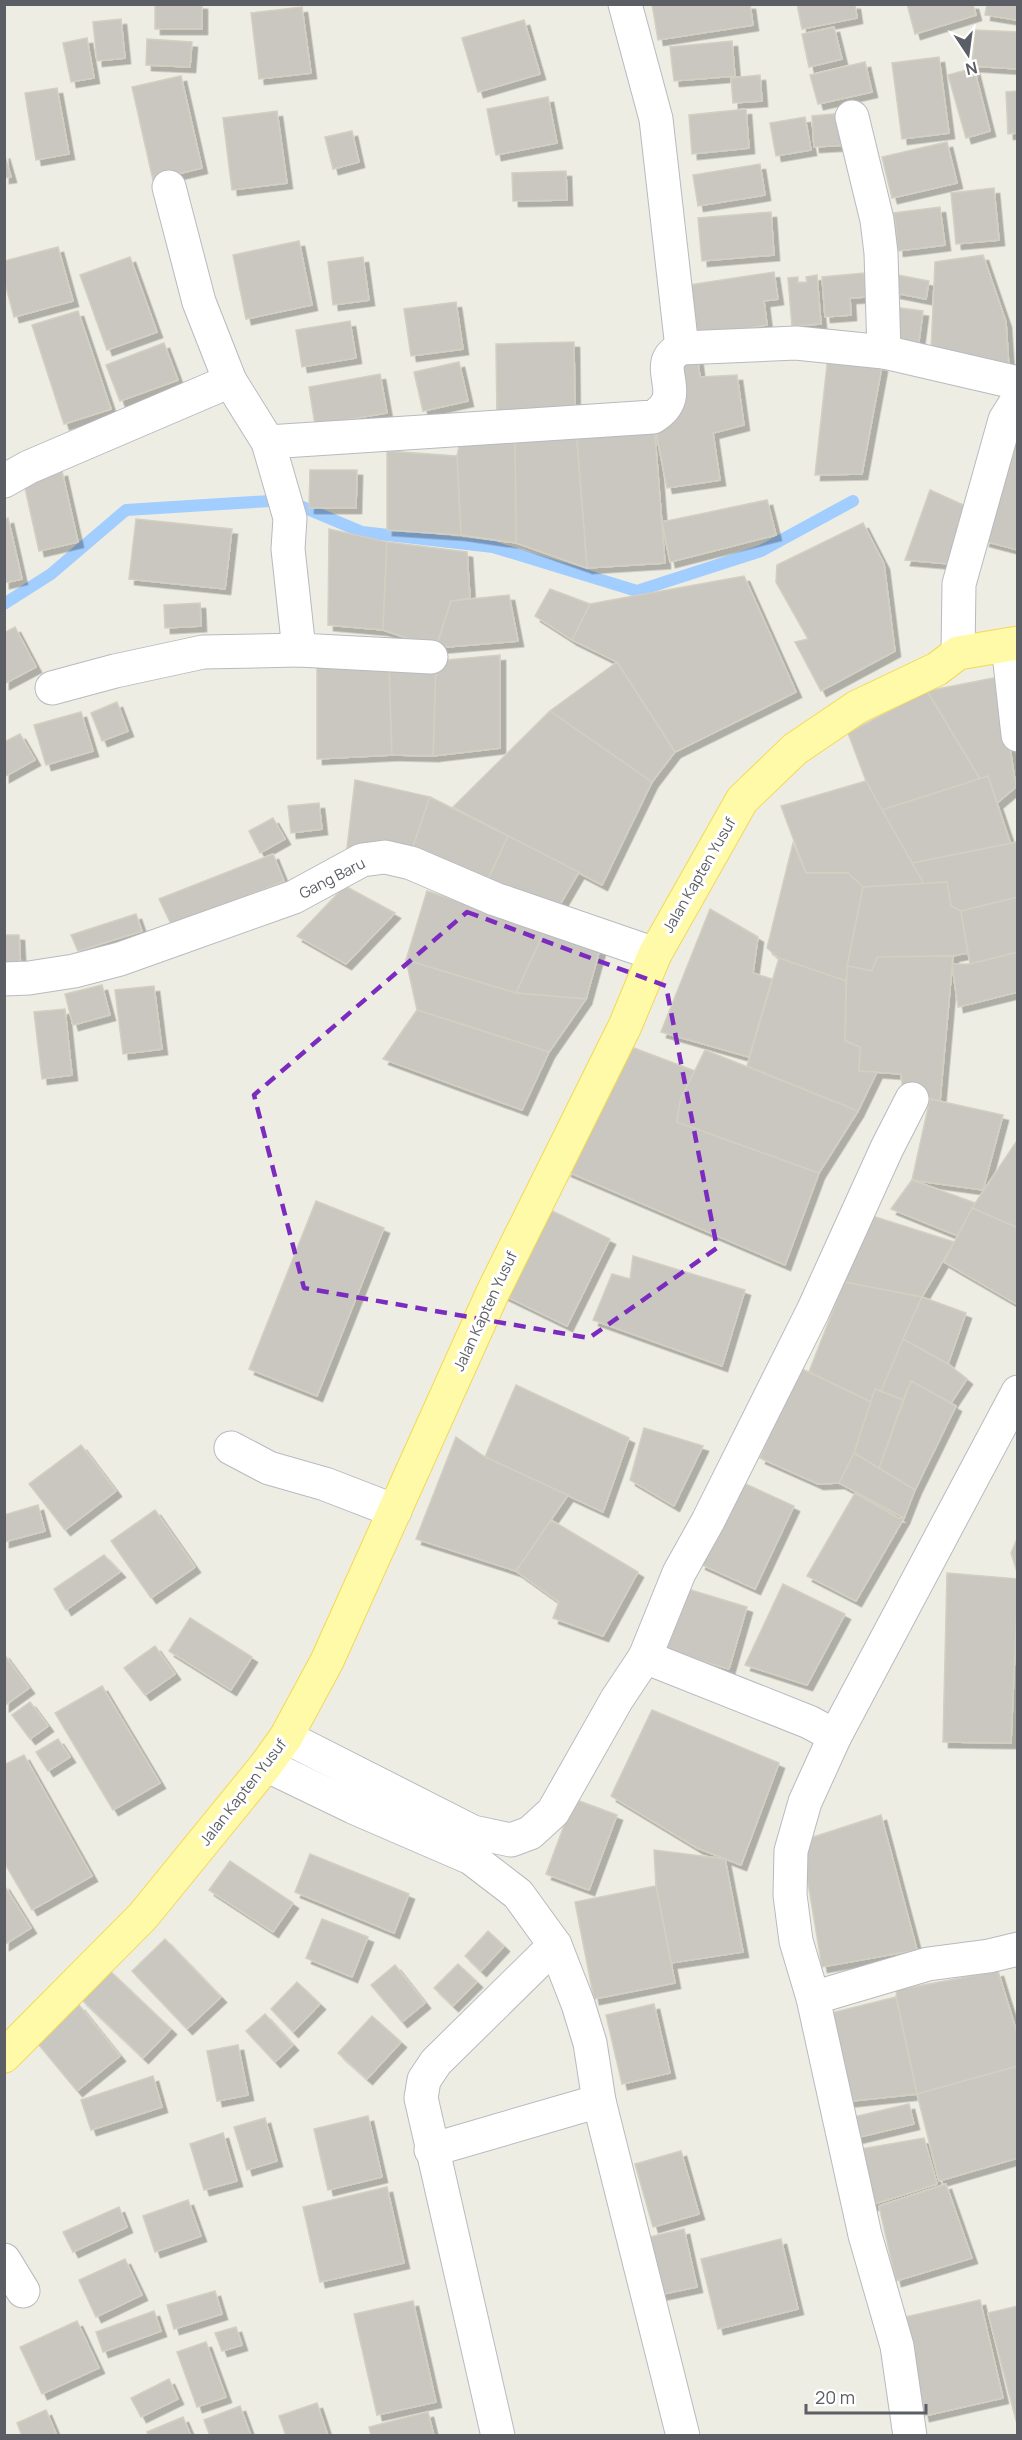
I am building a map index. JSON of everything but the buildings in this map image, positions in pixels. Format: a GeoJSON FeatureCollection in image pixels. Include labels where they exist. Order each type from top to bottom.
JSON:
{"type":"FeatureCollection","features":[{"type":"Feature","properties":{"kind":"main road","name":"Jalan Kapten Yusuf"},"geometry":{"type":"LineString","coordinates":[[4,2056],[143,1916],[266,1765],[286,1737],[327,1661],[493,1292],[625,1026],[655,954],[742,800],[795,749],[857,707],[937,669],[958,653],[1013,644]]}},
{"type":"Feature","properties":{"kind":"street"},"geometry":{"type":"LineString","coordinates":[[625,4],[656,119],[682,348]]}},
{"type":"Feature","properties":{"kind":"street"},"geometry":{"type":"LineString","coordinates":[[852,117],[868,178],[878,231],[884,352]]}},
{"type":"Feature","properties":{"kind":"street"},"geometry":{"type":"LineString","coordinates":[[169,187],[199,302],[230,381],[268,442],[290,518],[288,549],[299,650]]}},
{"type":"Feature","properties":{"kind":"street"},"geometry":{"type":"LineString","coordinates":[[268,442],[653,417],[665,410],[671,397],[667,362],[669,356],[682,348],[796,344],[884,352],[1017,383]]}},
{"type":"Feature","properties":{"kind":"street"},"geometry":{"type":"LineString","coordinates":[[4,481],[29,467],[230,381]]}},
{"type":"Feature","properties":{"kind":"street"},"geometry":{"type":"LineString","coordinates":[[958,653],[959,584],[1005,420],[1017,399]]}},
{"type":"Feature","properties":{"kind":"street"},"geometry":{"type":"LineString","coordinates":[[1013,644],[1017,735]]}},
{"type":"Feature","properties":{"kind":"street"},"geometry":{"type":"LineString","coordinates":[[52,688],[125,668],[203,652],[299,650],[431,657]]}},
{"type":"Feature","properties":{"kind":"street","name":"Gang Baru"},"geometry":{"type":"LineString","coordinates":[[4,979],[29,978],[74,971],[120,959],[294,897],[362,860],[385,857],[411,863],[495,899],[655,954]]}},
{"type":"Feature","properties":{"kind":"street"},"geometry":{"type":"LineString","coordinates":[[286,1737],[474,1832],[512,1840],[530,1833],[553,1812],[617,1699],[645,1657],[679,1573],[713,1512],[813,1311],[887,1148],[912,1099]]}},
{"type":"Feature","properties":{"kind":"street"},"geometry":{"type":"LineString","coordinates":[[910,2436],[897,2346],[865,2235],[813,1998],[796,1941],[790,1895],[791,1851],[805,1802],[835,1736],[1017,1392]]}},
{"type":"Feature","properties":{"kind":"street"},"geometry":{"type":"LineString","coordinates":[[231,1448],[269,1468],[326,1484],[395,1511]]}},
{"type":"Feature","properties":{"kind":"street"},"geometry":{"type":"LineString","coordinates":[[645,1657],[809,1722],[835,1736]]}},
{"type":"Feature","properties":{"kind":"street"},"geometry":{"type":"LineString","coordinates":[[266,1765],[353,1807],[471,1858],[518,1894],[555,1945],[578,2004],[590,2043],[599,2101],[683,2436]]}},
{"type":"Feature","properties":{"kind":"street"},"geometry":{"type":"LineString","coordinates":[[498,2436],[431,2150],[421,2098],[424,2080],[436,2062],[555,1945]]}},
{"type":"Feature","properties":{"kind":"street"},"geometry":{"type":"LineString","coordinates":[[813,1998],[928,1964],[989,1956],[1017,1949]]}},
{"type":"Feature","properties":{"kind":"street"},"geometry":{"type":"LineString","coordinates":[[431,2150],[599,2101]]}},
{"type":"Feature","properties":{"kind":"street"},"geometry":{"type":"LineString","coordinates":[[4,2260],[23,2290]]}},
{"type":"Feature","properties":{"kind":"highlighted area"},"geometry":{"type":"Polygon","coordinates":[[[467,912],[666,986],[717,1248],[589,1338],[304,1288],[254,1095],[467,912]]]}},
{"type":"Feature","properties":{"kind":"waterway"},"geometry":{"type":"LineString","coordinates":[[4,604],[51,574],[126,510],[286,500],[362,532],[493,547],[637,591],[761,551],[853,501]]}}]}
